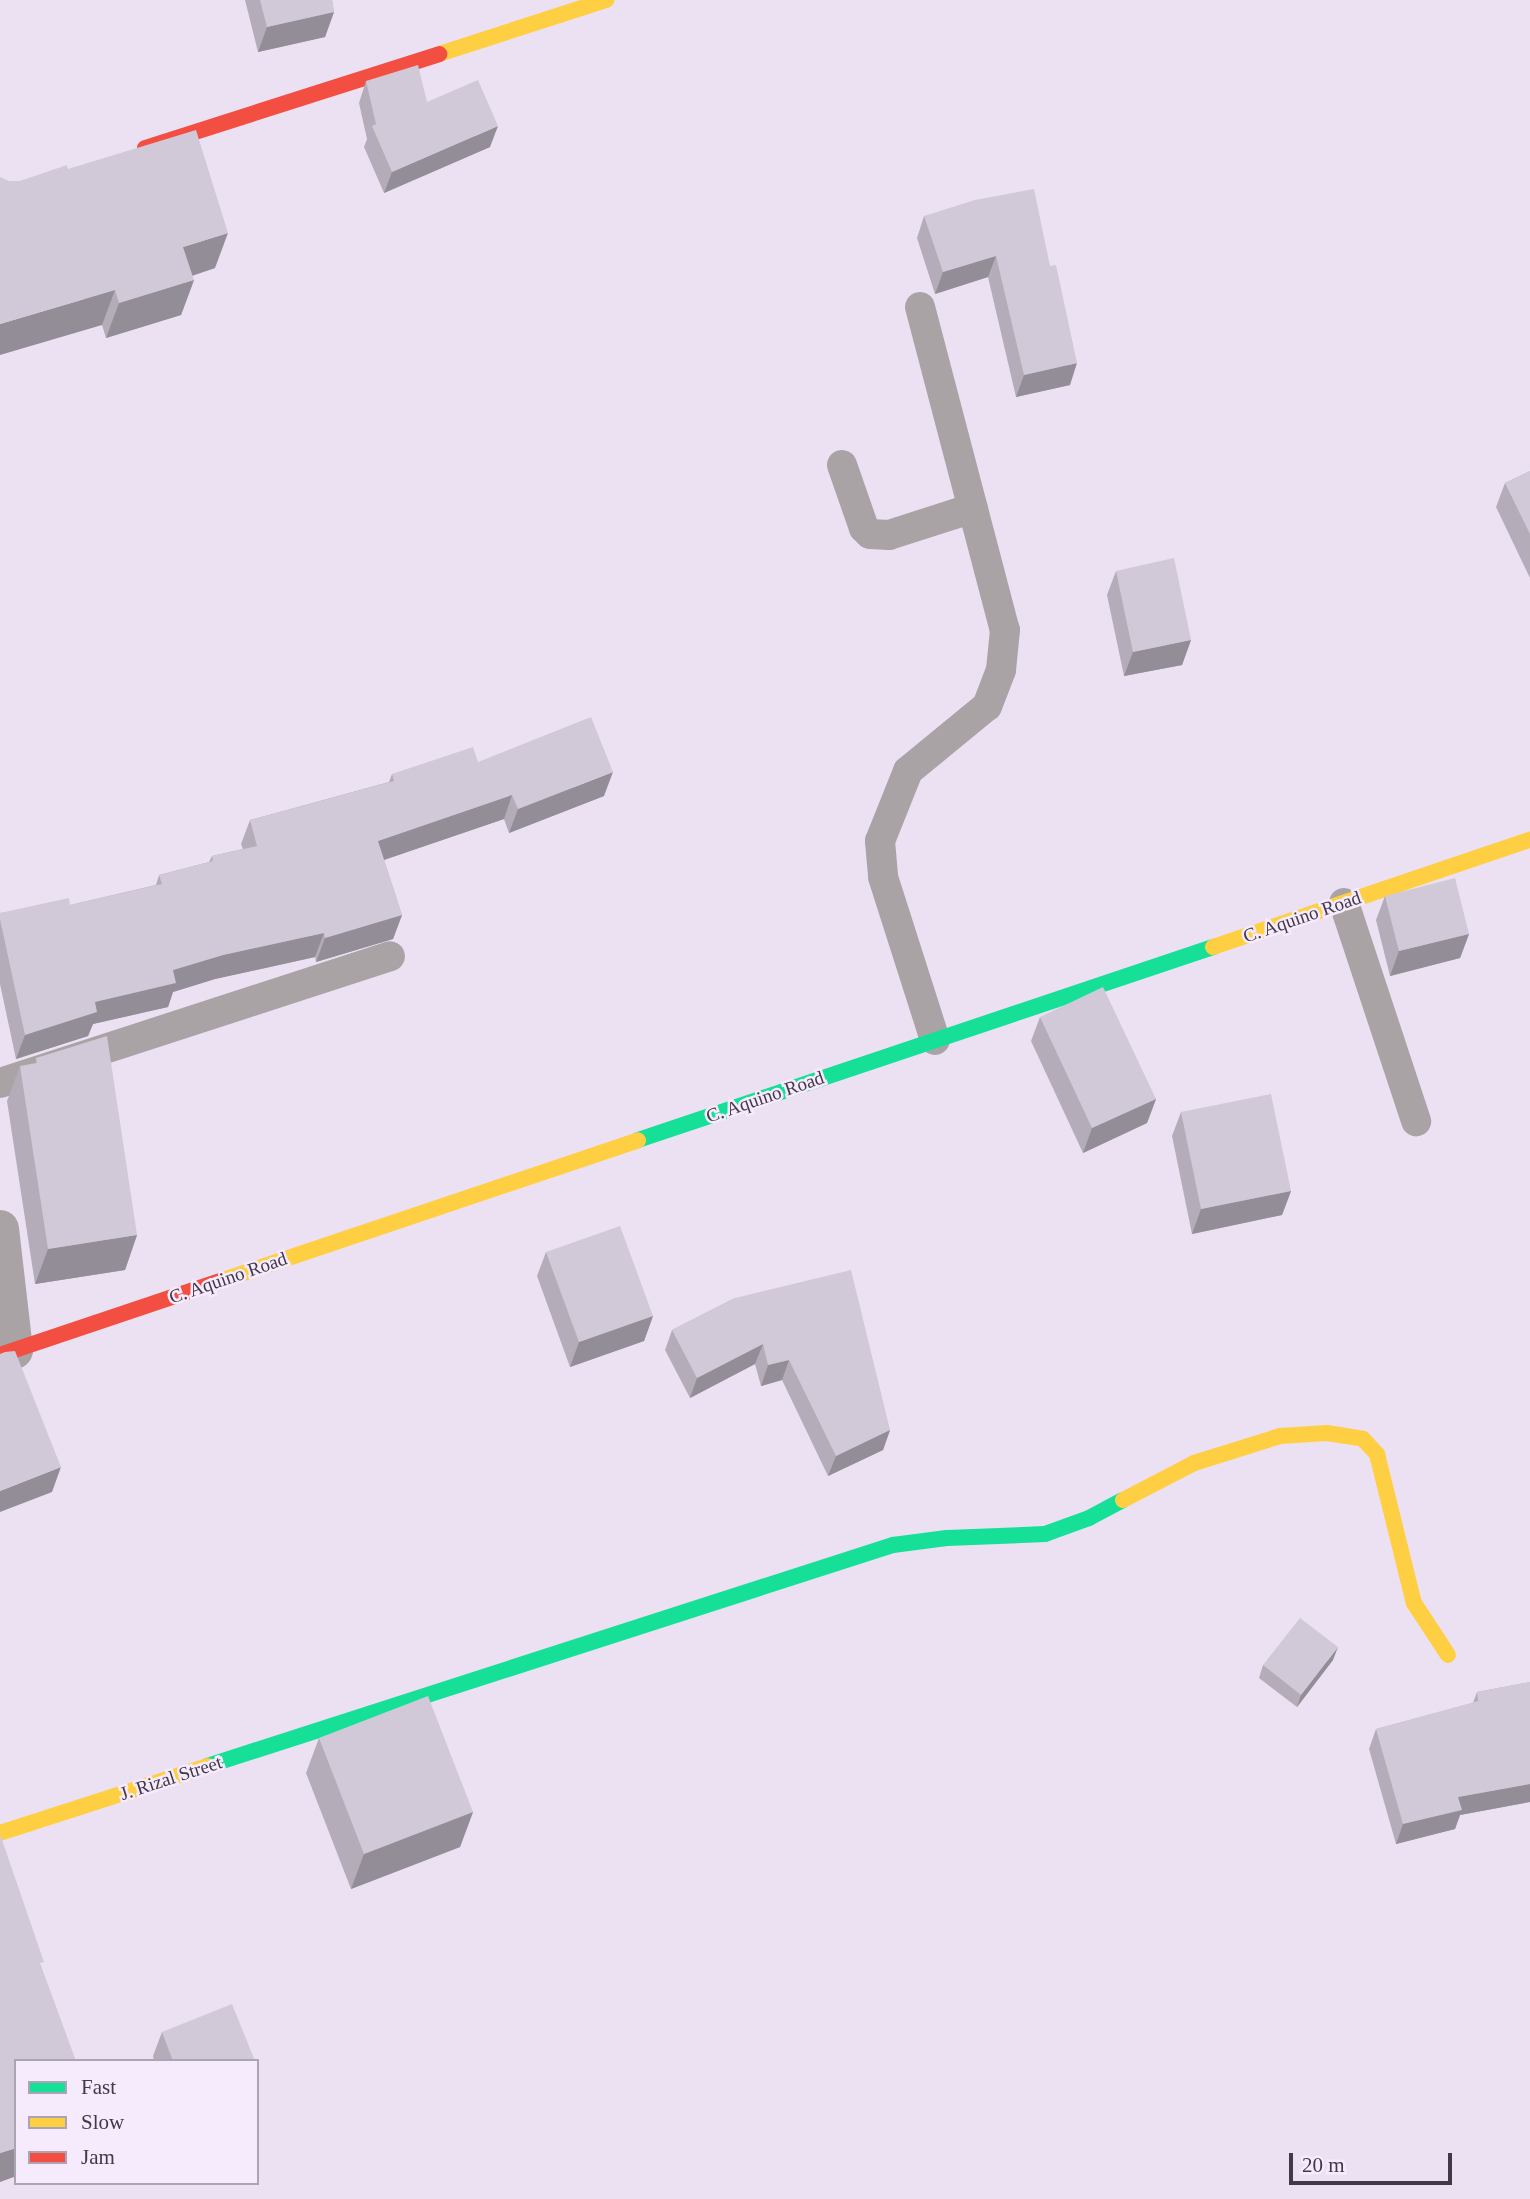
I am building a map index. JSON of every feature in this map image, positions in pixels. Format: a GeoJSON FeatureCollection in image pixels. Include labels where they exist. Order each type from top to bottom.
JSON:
{"type":"FeatureCollection","features":[{"type":"Feature","properties":{"kind":"street"},"geometry":{"type":"LineString","coordinates":[[132,152],[606,0]]}},
{"type":"Feature","properties":{"kind":"street","name":"C. Aquino Road"},"geometry":{"type":"LineString","coordinates":[[7,1352],[1530,840]]}},
{"type":"Feature","properties":{"kind":"street"},"geometry":{"type":"LineString","coordinates":[[0,1229],[7,1352]]}},
{"type":"Feature","properties":{"kind":"street","name":"J. Rizal Street"},"geometry":{"type":"LineString","coordinates":[[0,1833],[893,1545],[947,1538],[1045,1534],[1089,1518],[1194,1463],[1280,1436],[1327,1433],[1363,1440],[1377,1454],[1414,1603],[1448,1655]]}},
{"type":"Feature","properties":{"kind":"lane"},"geometry":{"type":"LineString","coordinates":[[920,307],[1005,630],[1001,670],[987,706],[908,771],[880,841],[883,877],[935,1040]]}},
{"type":"Feature","properties":{"kind":"lane"},"geometry":{"type":"LineString","coordinates":[[842,465],[864,528],[870,534],[889,535],[973,508]]}},
{"type":"Feature","properties":{"kind":"lane"},"geometry":{"type":"LineString","coordinates":[[1344,903],[1416,1121]]}},
{"type":"Feature","properties":{"kind":"lane"},"geometry":{"type":"LineString","coordinates":[[0,1083],[390,956]]}},
{"type":"Feature","properties":{"kind":"building"},"geometry":{"type":"Polygon","coordinates":[[[260,0],[332,0],[334,12],[267,27],[260,0]]]}},
{"type":"Feature","properties":{"kind":"building"},"geometry":{"type":"Polygon","coordinates":[[[418,65],[427,102],[478,80],[498,126],[392,172],[372,126],[376,124],[366,81],[418,65]]]}},
{"type":"Feature","properties":{"kind":"building"},"geometry":{"type":"Polygon","coordinates":[[[196,130],[228,233],[183,247],[194,280],[119,303],[115,290],[0,324],[0,177],[9,181],[20,181],[67,165],[68,169],[196,130]]]}},
{"type":"Feature","properties":{"kind":"building"},"geometry":{"type":"Polygon","coordinates":[[[1034,189],[1050,266],[1056,265],[1077,363],[1024,375],[996,256],[943,272],[924,216],[975,200],[1034,189]]]}},
{"type":"Feature","properties":{"kind":"building"},"geometry":{"type":"Polygon","coordinates":[[[1530,471],[1530,534],[1505,483],[1530,471]]]}},
{"type":"Feature","properties":{"kind":"building"},"geometry":{"type":"Polygon","coordinates":[[[1174,558],[1191,640],[1133,652],[1116,571],[1174,558]]]}},
{"type":"Feature","properties":{"kind":"building"},"geometry":{"type":"Polygon","coordinates":[[[591,717],[613,772],[518,809],[512,795],[378,841],[402,915],[325,938],[324,933],[223,955],[173,970],[176,983],[95,1002],[97,1012],[25,1035],[0,913],[69,898],[70,905],[162,884],[159,875],[213,861],[212,856],[257,846],[250,820],[394,781],[392,774],[473,747],[478,762],[591,717]]]}},
{"type":"Feature","properties":{"kind":"building"},"geometry":{"type":"Polygon","coordinates":[[[1455,878],[1469,934],[1399,951],[1385,896],[1455,878]]]}},
{"type":"Feature","properties":{"kind":"building"},"geometry":{"type":"Polygon","coordinates":[[[1103,987],[1156,1099],[1092,1128],[1040,1017],[1103,987]]]}},
{"type":"Feature","properties":{"kind":"building"},"geometry":{"type":"Polygon","coordinates":[[[107,1036],[137,1235],[48,1249],[20,1066],[37,1063],[36,1058],[107,1036]]]}},
{"type":"Feature","properties":{"kind":"building"},"geometry":{"type":"Polygon","coordinates":[[[1271,1094],[1291,1191],[1201,1209],[1181,1112],[1271,1094]]]}},
{"type":"Feature","properties":{"kind":"building"},"geometry":{"type":"Polygon","coordinates":[[[620,1226],[653,1316],[579,1342],[546,1252],[620,1226]]]}},
{"type":"Feature","properties":{"kind":"building"},"geometry":{"type":"Polygon","coordinates":[[[851,1270],[890,1430],[836,1456],[789,1360],[768,1365],[763,1344],[697,1378],[672,1330],[735,1298],[851,1270]]]}},
{"type":"Feature","properties":{"kind":"building"},"geometry":{"type":"Polygon","coordinates":[[[15,1351],[61,1467],[0,1491],[0,1354],[15,1351]]]}},
{"type":"Feature","properties":{"kind":"building"},"geometry":{"type":"Polygon","coordinates":[[[1300,1618],[1338,1647],[1301,1695],[1263,1665],[1300,1618]]]}},
{"type":"Feature","properties":{"kind":"building"},"geometry":{"type":"Polygon","coordinates":[[[1530,1682],[1530,1784],[1458,1797],[1462,1810],[1403,1824],[1376,1729],[1478,1701],[1477,1692],[1530,1682]]]}},
{"type":"Feature","properties":{"kind":"building"},"geometry":{"type":"Polygon","coordinates":[[[428,1696],[473,1812],[364,1854],[319,1738],[428,1696]]]}},
{"type":"Feature","properties":{"kind":"building"},"geometry":{"type":"Polygon","coordinates":[[[0,1834],[44,1962],[40,1963],[75,2059],[14,2059],[14,2149],[0,2153],[0,1834]]]}},
{"type":"Feature","properties":{"kind":"building"},"geometry":{"type":"Polygon","coordinates":[[[232,2004],[254,2059],[172,2059],[162,2032],[232,2004]]]}},
{"type":"Feature","properties":{"kind":"traffic: fast"},"geometry":{"type":"LineString","coordinates":[[638,1140],[1213,947]]}},
{"type":"Feature","properties":{"kind":"traffic: fast"},"geometry":{"type":"LineString","coordinates":[[207,1766],[893,1545],[947,1538],[1045,1534],[1089,1518],[1123,1500]]}},
{"type":"Feature","properties":{"kind":"traffic: slow"},"geometry":{"type":"LineString","coordinates":[[439,54],[606,0]]}},
{"type":"Feature","properties":{"kind":"traffic: slow"},"geometry":{"type":"LineString","coordinates":[[1213,947],[1530,840]]}},
{"type":"Feature","properties":{"kind":"traffic: slow"},"geometry":{"type":"LineString","coordinates":[[220,1281],[638,1140]]}},
{"type":"Feature","properties":{"kind":"traffic: slow"},"geometry":{"type":"LineString","coordinates":[[1123,1500],[1194,1463],[1280,1436],[1327,1433],[1363,1439],[1377,1454],[1414,1603],[1448,1655]]}},
{"type":"Feature","properties":{"kind":"traffic: slow"},"geometry":{"type":"LineString","coordinates":[[0,1833],[207,1766]]}},
{"type":"Feature","properties":{"kind":"traffic: jam"},"geometry":{"type":"LineString","coordinates":[[145,148],[439,54]]}},
{"type":"Feature","properties":{"kind":"traffic: jam"},"geometry":{"type":"LineString","coordinates":[[0,1355],[220,1281]]}}]}
